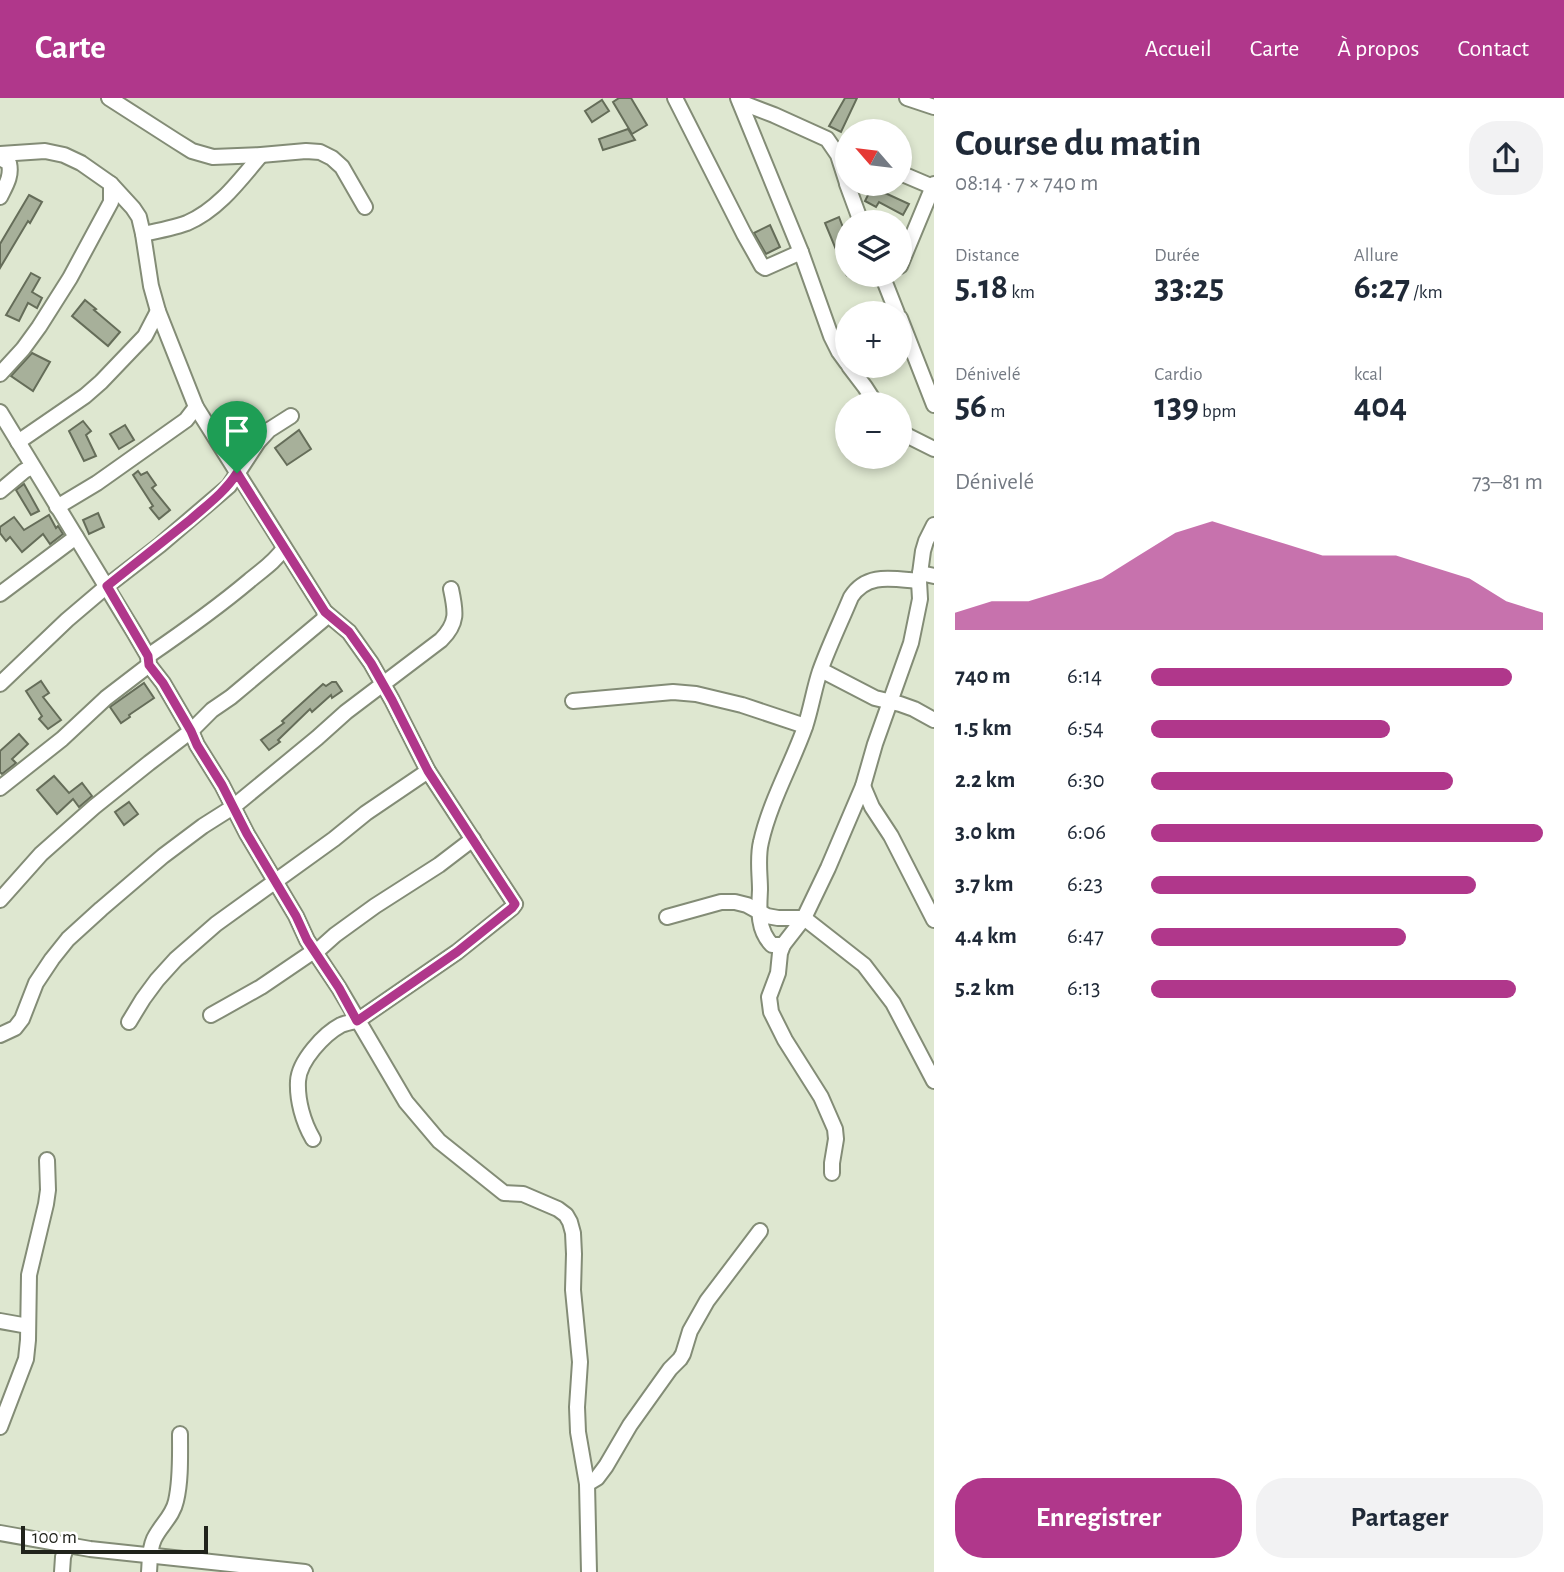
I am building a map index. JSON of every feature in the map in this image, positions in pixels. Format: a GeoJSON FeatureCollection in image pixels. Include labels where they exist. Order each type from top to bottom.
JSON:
{"type":"FeatureCollection","features":[{"type":"Feature","properties":{"kind":"street"},"geometry":{"type":"LineString","coordinates":[[109,98],[192,151],[213,157],[320,152],[342,167],[365,207]]}},
{"type":"Feature","properties":{"kind":"street"},"geometry":{"type":"LineString","coordinates":[[675,98],[762,266],[765,268],[800,252]]}},
{"type":"Feature","properties":{"kind":"street"},"geometry":{"type":"LineString","coordinates":[[907,98],[934,107]]}},
{"type":"Feature","properties":{"kind":"street"},"geometry":{"type":"LineString","coordinates":[[739,100],[835,344]]}},
{"type":"Feature","properties":{"kind":"street"},"geometry":{"type":"LineString","coordinates":[[739,100],[827,139],[835,147]]}},
{"type":"Feature","properties":{"kind":"street"},"geometry":{"type":"LineString","coordinates":[[0,156],[44,151],[64,155],[111,184],[134,208],[143,234],[158,312],[196,407],[325,612],[349,632],[384,684],[428,771],[515,904],[465,946],[357,1021],[344,1024],[328,1033],[314,1049],[299,1071],[299,1095],[307,1129],[313,1139]]}},
{"type":"Feature","properties":{"kind":"street"},"geometry":{"type":"LineString","coordinates":[[143,234],[189,222],[213,207],[261,155]]}},
{"type":"Feature","properties":{"kind":"street"},"geometry":{"type":"LineString","coordinates":[[0,156],[9,163],[10,171],[9,180],[0,197]]}},
{"type":"Feature","properties":{"kind":"street"},"geometry":{"type":"LineString","coordinates":[[912,178],[933,186],[912,237]]}},
{"type":"Feature","properties":{"kind":"street"},"geometry":{"type":"LineString","coordinates":[[0,374],[31,338],[70,278],[111,202],[111,184]]}},
{"type":"Feature","properties":{"kind":"street"},"geometry":{"type":"LineString","coordinates":[[888,289],[892,301]]}},
{"type":"Feature","properties":{"kind":"street"},"geometry":{"type":"LineString","coordinates":[[18,442],[101,382],[145,336],[158,312]]}},
{"type":"Feature","properties":{"kind":"street"},"geometry":{"type":"LineString","coordinates":[[912,344],[931,385],[934,405]]}},
{"type":"Feature","properties":{"kind":"street"},"geometry":{"type":"LineString","coordinates":[[57,507],[97,483],[186,420],[196,407]]}},
{"type":"Feature","properties":{"kind":"street"},"geometry":{"type":"LineString","coordinates":[[0,412],[107,586],[296,916],[307,940],[339,988],[406,1102],[439,1141],[504,1193],[523,1194],[558,1209],[570,1222],[573,1233],[573,1290],[580,1362],[578,1432],[587,1484],[589,1572]]}},
{"type":"Feature","properties":{"kind":"street"},"geometry":{"type":"LineString","coordinates":[[0,684],[48,637],[229,486],[270,430],[290,416]]}},
{"type":"Feature","properties":{"kind":"street"},"geometry":{"type":"LineString","coordinates":[[912,438],[934,449]]}},
{"type":"Feature","properties":{"kind":"street"},"geometry":{"type":"LineString","coordinates":[[0,491],[33,467]]}},
{"type":"Feature","properties":{"kind":"street"},"geometry":{"type":"LineString","coordinates":[[832,1173],[835,1129],[821,1097],[785,1040],[769,1006],[769,997],[778,973],[783,945],[804,918],[863,786],[906,661],[924,577],[926,541],[934,525]]}},
{"type":"Feature","properties":{"kind":"street"},"geometry":{"type":"LineString","coordinates":[[0,594],[76,537]]}},
{"type":"Feature","properties":{"kind":"street"},"geometry":{"type":"LineString","coordinates":[[0,788],[62,739],[149,660],[276,560],[284,548]]}},
{"type":"Feature","properties":{"kind":"street"},"geometry":{"type":"LineString","coordinates":[[783,945],[772,945],[765,939],[759,912],[761,844],[777,794],[805,726],[821,670],[856,588],[874,579],[924,577]]}},
{"type":"Feature","properties":{"kind":"street"},"geometry":{"type":"LineString","coordinates":[[0,1035],[15,1028],[22,1019],[36,983],[68,939],[163,856],[233,807],[346,712],[441,640],[455,620],[451,589]]}},
{"type":"Feature","properties":{"kind":"street"},"geometry":{"type":"LineString","coordinates":[[0,900],[41,854],[324,619],[325,612]]}},
{"type":"Feature","properties":{"kind":"street"},"geometry":{"type":"LineString","coordinates":[[821,670],[874,698],[914,709],[934,720]]}},
{"type":"Feature","properties":{"kind":"street"},"geometry":{"type":"LineString","coordinates":[[573,701],[673,692],[696,694],[743,705],[805,726]]}},
{"type":"Feature","properties":{"kind":"street"},"geometry":{"type":"LineString","coordinates":[[129,1022],[143,999],[176,960],[216,924],[366,813],[428,771]]}},
{"type":"Feature","properties":{"kind":"street"},"geometry":{"type":"LineString","coordinates":[[863,786],[934,920]]}},
{"type":"Feature","properties":{"kind":"street"},"geometry":{"type":"LineString","coordinates":[[211,1015],[316,952],[375,906],[439,865],[473,839]]}},
{"type":"Feature","properties":{"kind":"street"},"geometry":{"type":"LineString","coordinates":[[667,917],[721,902],[735,902],[767,916],[804,918],[864,965],[892,1003],[934,1081]]}},
{"type":"Feature","properties":{"kind":"street"},"geometry":{"type":"LineString","coordinates":[[0,1427],[26,1359],[29,1275],[46,1205],[47,1160]]}},
{"type":"Feature","properties":{"kind":"street"},"geometry":{"type":"LineString","coordinates":[[587,1484],[602,1472],[630,1425],[680,1359],[690,1331],[707,1301],[760,1231]]}},
{"type":"Feature","properties":{"kind":"street"},"geometry":{"type":"LineString","coordinates":[[0,1321],[28,1326]]}},
{"type":"Feature","properties":{"kind":"street"},"geometry":{"type":"LineString","coordinates":[[149,1572],[152,1542],[176,1502],[180,1434]]}},
{"type":"Feature","properties":{"kind":"street"},"geometry":{"type":"LineString","coordinates":[[0,1532],[67,1545],[149,1556],[305,1572]]}},
{"type":"Feature","properties":{"kind":"street"},"geometry":{"type":"LineString","coordinates":[[62,1572],[67,1545]]}},
{"type":"Feature","properties":{"kind":"building"},"geometry":{"type":"Polygon","coordinates":[[[619,98],[631,98],[647,125],[632,134],[613,102],[619,98]]]}},
{"type":"Feature","properties":{"kind":"building"},"geometry":{"type":"Polygon","coordinates":[[[845,98],[857,98],[847,119],[835,119],[835,129],[829,126],[845,98]]]}},
{"type":"Feature","properties":{"kind":"building"},"geometry":{"type":"Polygon","coordinates":[[[602,100],[609,111],[592,122],[585,111],[602,100]]]}},
{"type":"Feature","properties":{"kind":"building"},"geometry":{"type":"Polygon","coordinates":[[[628,129],[635,140],[603,150],[599,139],[628,129]]]}},
{"type":"Feature","properties":{"kind":"building"},"geometry":{"type":"Polygon","coordinates":[[[29,195],[42,202],[0,268],[0,244],[29,195]]]}},
{"type":"Feature","properties":{"kind":"building"},"geometry":{"type":"Polygon","coordinates":[[[868,196],[892,196],[909,204],[906,210],[894,210],[879,202],[876,207],[865,201],[868,196]]]}},
{"type":"Feature","properties":{"kind":"building"},"geometry":{"type":"Polygon","coordinates":[[[835,219],[835,247],[825,223],[835,219]]]}},
{"type":"Feature","properties":{"kind":"building"},"geometry":{"type":"Polygon","coordinates":[[[770,225],[780,247],[766,254],[754,233],[770,225]]]}},
{"type":"Feature","properties":{"kind":"building"},"geometry":{"type":"Polygon","coordinates":[[[31,273],[40,278],[32,292],[42,298],[37,308],[28,303],[19,321],[6,315],[31,273]]]}},
{"type":"Feature","properties":{"kind":"building"},"geometry":{"type":"Polygon","coordinates":[[[85,300],[120,332],[108,346],[72,316],[85,300]]]}},
{"type":"Feature","properties":{"kind":"building"},"geometry":{"type":"Polygon","coordinates":[[[32,353],[50,362],[33,391],[11,376],[32,353]]]}},
{"type":"Feature","properties":{"kind":"building"},"geometry":{"type":"Polygon","coordinates":[[[83,421],[91,431],[86,435],[96,456],[84,461],[69,431],[83,421]]]}},
{"type":"Feature","properties":{"kind":"building"},"geometry":{"type":"Polygon","coordinates":[[[125,425],[134,440],[119,449],[110,434],[125,425]]]}},
{"type":"Feature","properties":{"kind":"building"},"geometry":{"type":"Polygon","coordinates":[[[299,430],[311,449],[287,465],[275,448],[299,430]]]}},
{"type":"Feature","properties":{"kind":"building"},"geometry":{"type":"Polygon","coordinates":[[[138,471],[141,475],[147,472],[156,485],[152,488],[170,510],[159,519],[150,508],[153,506],[133,475],[138,471]]]}},
{"type":"Feature","properties":{"kind":"building"},"geometry":{"type":"Polygon","coordinates":[[[24,484],[39,511],[31,515],[16,490],[24,484]]]}},
{"type":"Feature","properties":{"kind":"building"},"geometry":{"type":"Polygon","coordinates":[[[98,513],[104,527],[89,534],[83,520],[98,513]]]}},
{"type":"Feature","properties":{"kind":"building"},"geometry":{"type":"Polygon","coordinates":[[[49,515],[63,534],[50,544],[43,534],[22,552],[10,537],[6,541],[0,533],[0,527],[14,517],[24,530],[49,515]]]}},
{"type":"Feature","properties":{"kind":"building"},"geometry":{"type":"Polygon","coordinates":[[[41,681],[49,693],[43,697],[61,720],[48,729],[39,719],[42,716],[26,691],[41,681]]]}},
{"type":"Feature","properties":{"kind":"building"},"geometry":{"type":"Polygon","coordinates":[[[336,682],[342,691],[332,698],[331,695],[312,712],[310,709],[278,740],[280,742],[269,750],[261,740],[284,723],[282,721],[323,684],[326,686],[336,682]]]}},
{"type":"Feature","properties":{"kind":"building"},"geometry":{"type":"Polygon","coordinates":[[[144,683],[154,698],[121,723],[110,707],[144,683]]]}},
{"type":"Feature","properties":{"kind":"building"},"geometry":{"type":"Polygon","coordinates":[[[19,734],[28,744],[12,759],[16,763],[2,774],[0,751],[19,734]]]}},
{"type":"Feature","properties":{"kind":"building"},"geometry":{"type":"Polygon","coordinates":[[[54,776],[69,793],[82,783],[92,796],[79,807],[73,799],[57,814],[37,790],[54,776]]]}},
{"type":"Feature","properties":{"kind":"building"},"geometry":{"type":"Polygon","coordinates":[[[129,802],[138,814],[124,825],[115,812],[129,802]]]}},
{"type":"Feature","properties":{"kind":"route"},"geometry":{"type":"LineString","coordinates":[[237,473],[325,612],[349,632],[371,663],[428,771],[515,904],[457,952],[357,1021],[307,940],[191,731],[163,683],[149,665],[148,656],[107,586],[211,502],[229,486],[237,473]]}}]}
